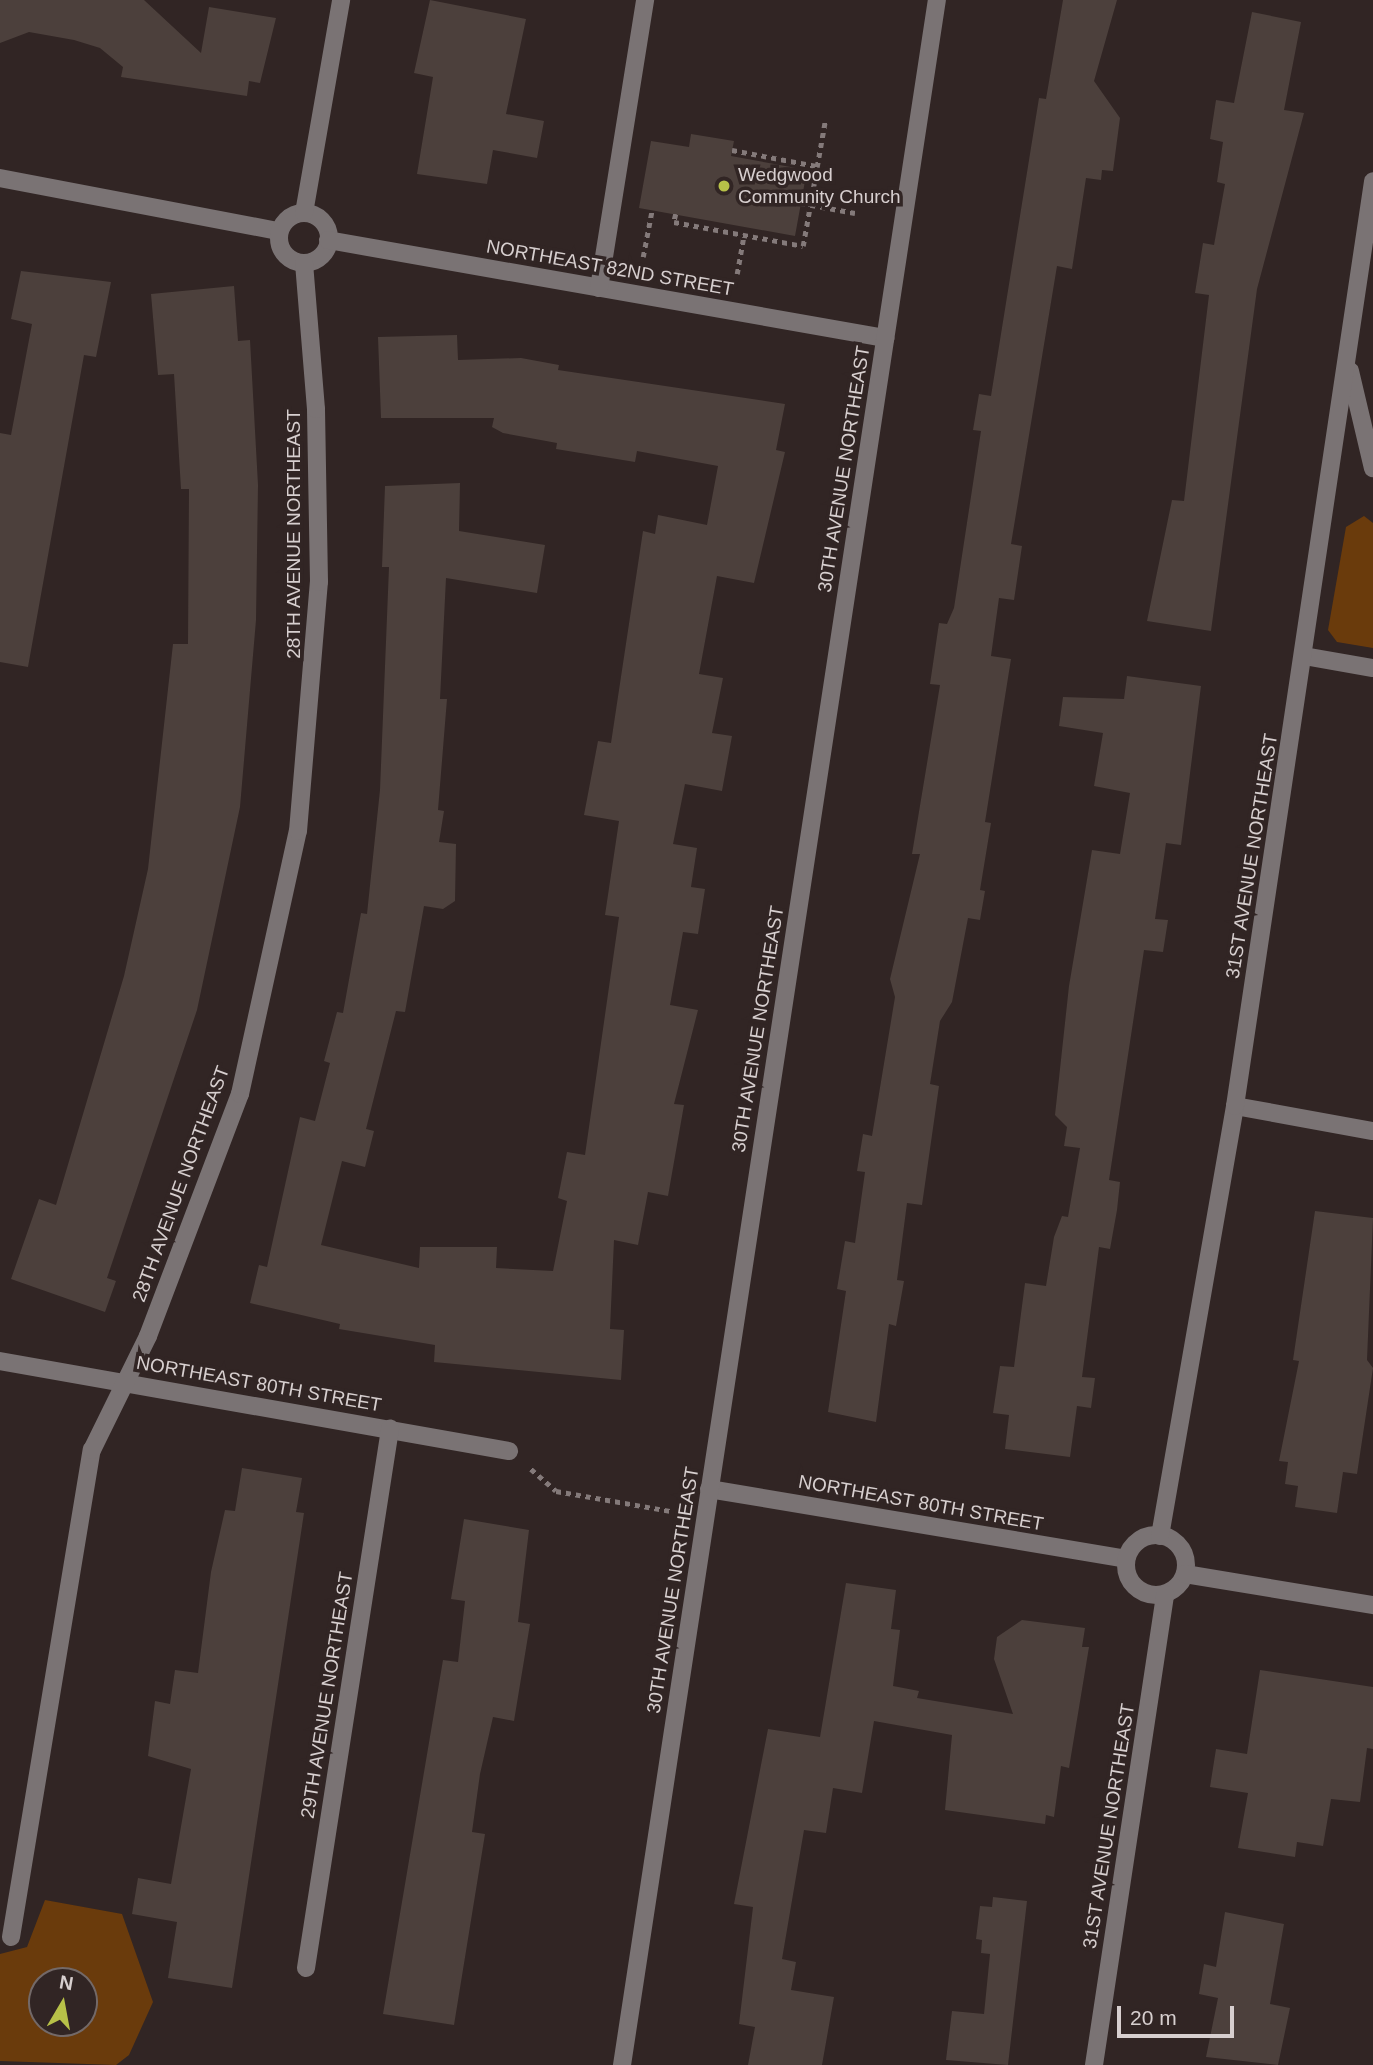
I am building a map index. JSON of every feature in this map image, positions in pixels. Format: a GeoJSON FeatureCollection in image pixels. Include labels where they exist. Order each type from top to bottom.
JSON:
{"type":"FeatureCollection","features":[{"type":"Feature","properties":{"kind":"street"},"geometry":{"type":"LineString","coordinates":[[304,213],[341,0]]}},
{"type":"Feature","properties":{"kind":"street"},"geometry":{"type":"LineString","coordinates":[[599,288],[645,0]]}},
{"type":"Feature","properties":{"kind":"street","name":"30TH AVENUE NORTHEAST"},"geometry":{"type":"LineString","coordinates":[[622,2065],[937,0]]}},
{"type":"Feature","properties":{"kind":"street"},"geometry":{"type":"LineString","coordinates":[[0,178],[279,231]]}},
{"type":"Feature","properties":{"kind":"street","name":"31ST AVENUE NORTHEAST"},"geometry":{"type":"LineString","coordinates":[[1160,1536],[1235,1107],[1373,186]]}},
{"type":"Feature","properties":{"kind":"street"},"geometry":{"type":"LineString","coordinates":[[304,213],[320,219],[328,240],[320,257],[304,263],[284,254],[279,231],[288,218],[304,213]]}},
{"type":"Feature","properties":{"kind":"street","name":"NORTHEAST 82ND STREET"},"geometry":{"type":"LineString","coordinates":[[328,240],[885,338]]}},
{"type":"Feature","properties":{"kind":"street","name":"28TH AVENUE NORTHEAST"},"geometry":{"type":"LineString","coordinates":[[11,1937],[92,1450],[121,1381],[148,1336],[240,1094],[298,831],[319,582],[316,409],[304,263]]}},
{"type":"Feature","properties":{"kind":"street"},"geometry":{"type":"LineString","coordinates":[[1347,358],[1373,468]]}},
{"type":"Feature","properties":{"kind":"street"},"geometry":{"type":"LineString","coordinates":[[1304,656],[1373,668]]}},
{"type":"Feature","properties":{"kind":"street"},"geometry":{"type":"LineString","coordinates":[[1235,1107],[1373,1130]]}},
{"type":"Feature","properties":{"kind":"street","name":"NORTHEAST 80TH STREET"},"geometry":{"type":"LineString","coordinates":[[0,1361],[509,1451]]}},
{"type":"Feature","properties":{"kind":"street","name":"29TH AVENUE NORTHEAST"},"geometry":{"type":"LineString","coordinates":[[306,1968],[390,1429]]}},
{"type":"Feature","properties":{"kind":"street","name":"NORTHEAST 80TH STREET"},"geometry":{"type":"LineString","coordinates":[[709,1489],[1126,1559]]}},
{"type":"Feature","properties":{"kind":"street"},"geometry":{"type":"LineString","coordinates":[[1160,1536],[1180,1547],[1185,1574],[1165,1594],[1136,1588],[1126,1559],[1137,1542],[1160,1536]]}},
{"type":"Feature","properties":{"kind":"street"},"geometry":{"type":"LineString","coordinates":[[1185,1574],[1373,1605]]}},
{"type":"Feature","properties":{"kind":"street","name":"31ST AVENUE NORTHEAST"},"geometry":{"type":"LineString","coordinates":[[1094,2065],[1165,1594]]}},
{"type":"Feature","properties":{"kind":"path"},"geometry":{"type":"LineString","coordinates":[[676,214],[674,222],[803,246],[825,121]]}},
{"type":"Feature","properties":{"kind":"path"},"geometry":{"type":"LineString","coordinates":[[732,150],[817,166]]}},
{"type":"Feature","properties":{"kind":"path"},"geometry":{"type":"LineString","coordinates":[[801,203],[855,213]]}},
{"type":"Feature","properties":{"kind":"path"},"geometry":{"type":"LineString","coordinates":[[643,257],[652,210]]}},
{"type":"Feature","properties":{"kind":"path"},"geometry":{"type":"LineString","coordinates":[[692,225],[693,218]]}},
{"type":"Feature","properties":{"kind":"path"},"geometry":{"type":"LineString","coordinates":[[737,274],[744,235]]}},
{"type":"Feature","properties":{"kind":"path"},"geometry":{"type":"LineString","coordinates":[[528,1467],[556,1490],[671,1511]]}},
{"type":"Feature","properties":{"kind":"shaded area"},"geometry":{"type":"Polygon","coordinates":[[[1364,516],[1373,523],[1373,648],[1337,642],[1328,630],[1346,527],[1364,516]]]}},
{"type":"Feature","properties":{"kind":"shaded area"},"geometry":{"type":"Polygon","coordinates":[[[45,1900],[122,1914],[153,2002],[129,2055],[116,2065],[0,2061],[0,1954],[27,1947],[45,1900]]]}},
{"type":"Feature","properties":{"kind":"building"},"geometry":{"type":"Polygon","coordinates":[[[0,0],[144,0],[201,53],[209,7],[276,18],[260,83],[249,81],[247,96],[121,77],[123,67],[100,48],[74,40],[29,32],[0,43],[0,0]]]}},
{"type":"Feature","properties":{"kind":"building"},"geometry":{"type":"Polygon","coordinates":[[[430,0],[526,19],[506,114],[544,121],[537,158],[493,150],[487,184],[417,174],[433,77],[414,73],[430,0]]]}},
{"type":"Feature","properties":{"kind":"building"},"geometry":{"type":"Polygon","coordinates":[[[1063,0],[1117,0],[1094,81],[1120,118],[1113,171],[1102,170],[1101,180],[1086,178],[1072,269],[1057,266],[1011,544],[1022,546],[1014,600],[999,598],[991,656],[1011,659],[985,822],[991,823],[980,890],[985,891],[980,920],[968,918],[952,1002],[940,1021],[930,1084],[939,1086],[922,1205],[907,1203],[897,1280],[904,1281],[896,1326],[889,1324],[876,1422],[828,1412],[846,1291],[837,1289],[845,1241],[855,1243],[865,1172],[857,1171],[863,1134],[872,1136],[895,997],[890,979],[920,854],[912,854],[940,685],[930,684],[939,623],[947,624],[954,608],[981,431],[973,430],[979,394],[991,396],[1039,98],[1046,99],[1063,0]]]}},
{"type":"Feature","properties":{"kind":"building"},"geometry":{"type":"Polygon","coordinates":[[[1252,12],[1301,22],[1284,110],[1304,113],[1257,289],[1211,631],[1147,621],[1172,500],[1184,501],[1209,295],[1195,293],[1203,243],[1214,245],[1225,184],[1217,182],[1223,142],[1210,139],[1216,100],[1234,103],[1252,12]]]}},
{"type":"Feature","properties":{"kind":"building","name":"Wedgwood Community Church"},"geometry":{"type":"Polygon","coordinates":[[[691,134],[734,141],[731,156],[807,170],[795,236],[639,208],[651,141],[689,147],[691,134]]]}},
{"type":"Feature","properties":{"kind":"building"},"geometry":{"type":"Polygon","coordinates":[[[21,271],[111,282],[96,357],[84,355],[28,667],[0,662],[0,433],[11,435],[32,324],[11,319],[21,271]]]}},
{"type":"Feature","properties":{"kind":"building"},"geometry":{"type":"Polygon","coordinates":[[[234,286],[238,341],[250,340],[258,485],[256,620],[240,807],[197,1010],[107,1278],[116,1281],[105,1312],[11,1279],[39,1199],[56,1205],[124,976],[148,869],[173,644],[188,644],[189,489],[181,489],[174,374],[158,375],[151,294],[234,286]]]}},
{"type":"Feature","properties":{"kind":"building"},"geometry":{"type":"Polygon","coordinates":[[[457,335],[458,360],[521,358],[559,365],[558,370],[785,404],[776,450],[785,452],[754,583],[717,576],[699,674],[723,678],[712,733],[732,736],[722,791],[685,784],[673,844],[697,848],[691,887],[705,889],[698,934],[683,932],[670,1005],[698,1010],[674,1104],[684,1105],[668,1196],[648,1192],[638,1245],[614,1240],[610,1329],[624,1330],[621,1380],[434,1362],[435,1345],[339,1329],[340,1324],[250,1303],[259,1265],[267,1267],[300,1117],[315,1121],[330,1063],[324,1061],[337,1012],[343,1013],[361,913],[367,914],[380,790],[389,567],[382,567],[385,486],[460,483],[459,531],[545,545],[537,593],[446,578],[440,699],[447,699],[438,810],[444,811],[439,842],[456,844],[455,901],[443,909],[424,906],[405,1012],[396,1011],[366,1129],[374,1131],[365,1167],[342,1161],[321,1245],[419,1268],[420,1247],[497,1247],[496,1268],[553,1271],[567,1201],[558,1198],[567,1152],[585,1155],[619,917],[605,915],[619,821],[584,815],[598,741],[611,743],[643,531],[655,534],[658,515],[707,525],[718,466],[637,451],[635,462],[556,449],[557,443],[503,433],[492,427],[494,418],[381,418],[378,337],[457,335]]]}},
{"type":"Feature","properties":{"kind":"building"},"geometry":{"type":"Polygon","coordinates":[[[1127,676],[1201,686],[1181,845],[1166,843],[1155,919],[1168,920],[1163,952],[1144,950],[1109,1180],[1120,1182],[1117,1210],[1110,1249],[1099,1247],[1082,1377],[1095,1378],[1091,1408],[1077,1406],[1070,1457],[1005,1449],[1009,1415],[993,1413],[1000,1366],[1014,1367],[1025,1283],[1046,1286],[1054,1237],[1062,1216],[1068,1217],[1080,1148],[1064,1146],[1067,1127],[1055,1115],[1069,986],[1092,850],[1120,854],[1130,793],[1094,786],[1103,733],[1059,726],[1063,697],[1124,699],[1127,676]]]}},
{"type":"Feature","properties":{"kind":"building"},"geometry":{"type":"Polygon","coordinates":[[[1315,1211],[1373,1218],[1367,1360],[1373,1368],[1357,1474],[1343,1472],[1337,1513],[1295,1507],[1298,1486],[1285,1484],[1288,1462],[1279,1461],[1299,1361],[1293,1360],[1315,1211]]]}},
{"type":"Feature","properties":{"kind":"building"},"geometry":{"type":"Polygon","coordinates":[[[242,1468],[302,1478],[296,1512],[304,1513],[232,1988],[168,1978],[177,1922],[132,1914],[138,1878],[171,1884],[191,1769],[148,1756],[155,1701],[170,1704],[175,1670],[198,1673],[211,1572],[225,1510],[235,1511],[242,1468]]]}},
{"type":"Feature","properties":{"kind":"building"},"geometry":{"type":"Polygon","coordinates":[[[464,1519],[529,1530],[518,1622],[530,1624],[514,1721],[493,1717],[480,1774],[472,1832],[485,1834],[454,2025],[383,2014],[443,1660],[458,1662],[465,1601],[451,1599],[464,1519]]]}},
{"type":"Feature","properties":{"kind":"building"},"geometry":{"type":"Polygon","coordinates":[[[846,1583],[896,1590],[891,1629],[900,1630],[893,1686],[919,1691],[917,1698],[1013,1714],[994,1659],[997,1637],[1022,1620],[1085,1628],[1082,1647],[1089,1647],[1069,1768],[1061,1766],[1054,1817],[1046,1815],[1045,1824],[945,1810],[952,1735],[874,1721],[862,1793],[833,1788],[826,1833],[804,1830],[782,1959],[796,1962],[791,1990],[834,1997],[822,2065],[748,2065],[755,2027],[739,2024],[753,1907],[734,1904],[768,1729],[820,1737],[846,1583]]]}},
{"type":"Feature","properties":{"kind":"building"},"geometry":{"type":"Polygon","coordinates":[[[1260,1670],[1373,1687],[1373,1749],[1367,1748],[1360,1802],[1331,1799],[1323,1846],[1297,1842],[1295,1857],[1238,1848],[1248,1793],[1210,1787],[1216,1749],[1247,1754],[1260,1670]]]}},
{"type":"Feature","properties":{"kind":"building"},"geometry":{"type":"Polygon","coordinates":[[[993,1897],[1027,1901],[1008,2065],[946,2060],[952,2011],[984,2014],[990,1954],[981,1953],[982,1940],[976,1939],[980,1906],[992,1907],[993,1897]]]}},
{"type":"Feature","properties":{"kind":"building"},"geometry":{"type":"Polygon","coordinates":[[[1225,1912],[1284,1924],[1270,2004],[1290,2008],[1278,2065],[1206,2057],[1218,1998],[1199,1994],[1204,1964],[1216,1967],[1225,1912]]]}},
{"type":"Feature","properties":{"kind":"place","name":"Wedgwood Community Church"},"geometry":{"type":"Point","coordinates":[724,186]}}]}
